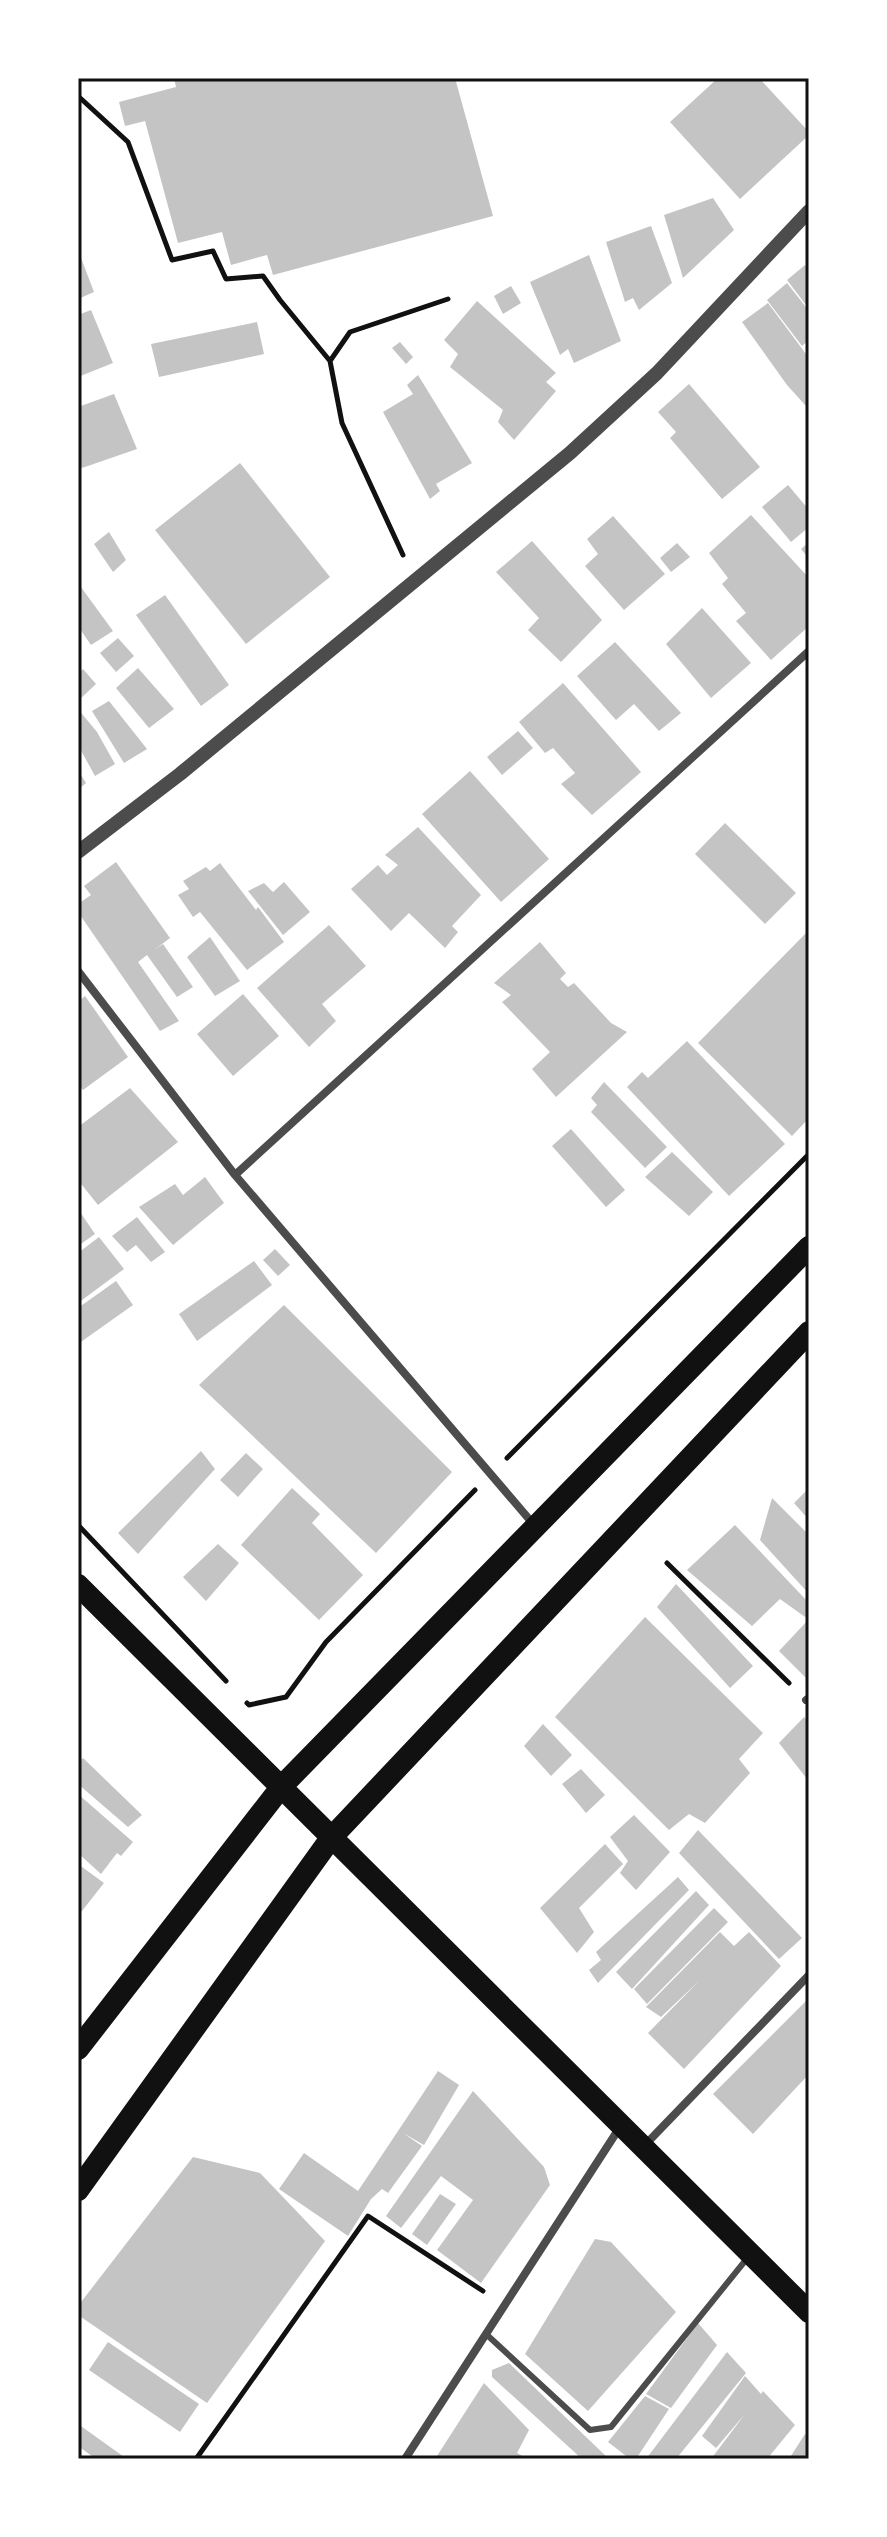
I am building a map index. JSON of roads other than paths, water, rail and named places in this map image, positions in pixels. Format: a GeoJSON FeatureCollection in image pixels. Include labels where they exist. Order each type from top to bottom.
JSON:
{"type":"FeatureCollection","features":[{"type":"Feature","properties":{"kind":"highway"},"geometry":{"type":"LineString","coordinates":[[78,2049],[282,1786],[809,1247]]}},
{"type":"Feature","properties":{"kind":"highway"},"geometry":{"type":"LineString","coordinates":[[78,2190],[331,1838],[809,1332]]}},
{"type":"Feature","properties":{"kind":"highway"},"geometry":{"type":"LineString","coordinates":[[78,1585],[809,2312]]}},
{"type":"Feature","properties":{"kind":"street"},"geometry":{"type":"LineString","coordinates":[[78,852],[180,774],[570,453],[657,373],[809,211]]}},
{"type":"Feature","properties":{"kind":"street"},"geometry":{"type":"LineString","coordinates":[[235,1175],[809,651]]}},
{"type":"Feature","properties":{"kind":"street"},"geometry":{"type":"LineString","coordinates":[[78,971],[235,1175],[536,1527]]}},
{"type":"Feature","properties":{"kind":"street"},"geometry":{"type":"LineString","coordinates":[[644,2147],[809,1975]]}},
{"type":"Feature","properties":{"kind":"street"},"geometry":{"type":"LineString","coordinates":[[405,2459],[621,2125]]}},
{"type":"Feature","properties":{"kind":"lane"},"geometry":{"type":"LineString","coordinates":[[486,2334],[590,2430],[611,2427],[751,2253]]}}]}
